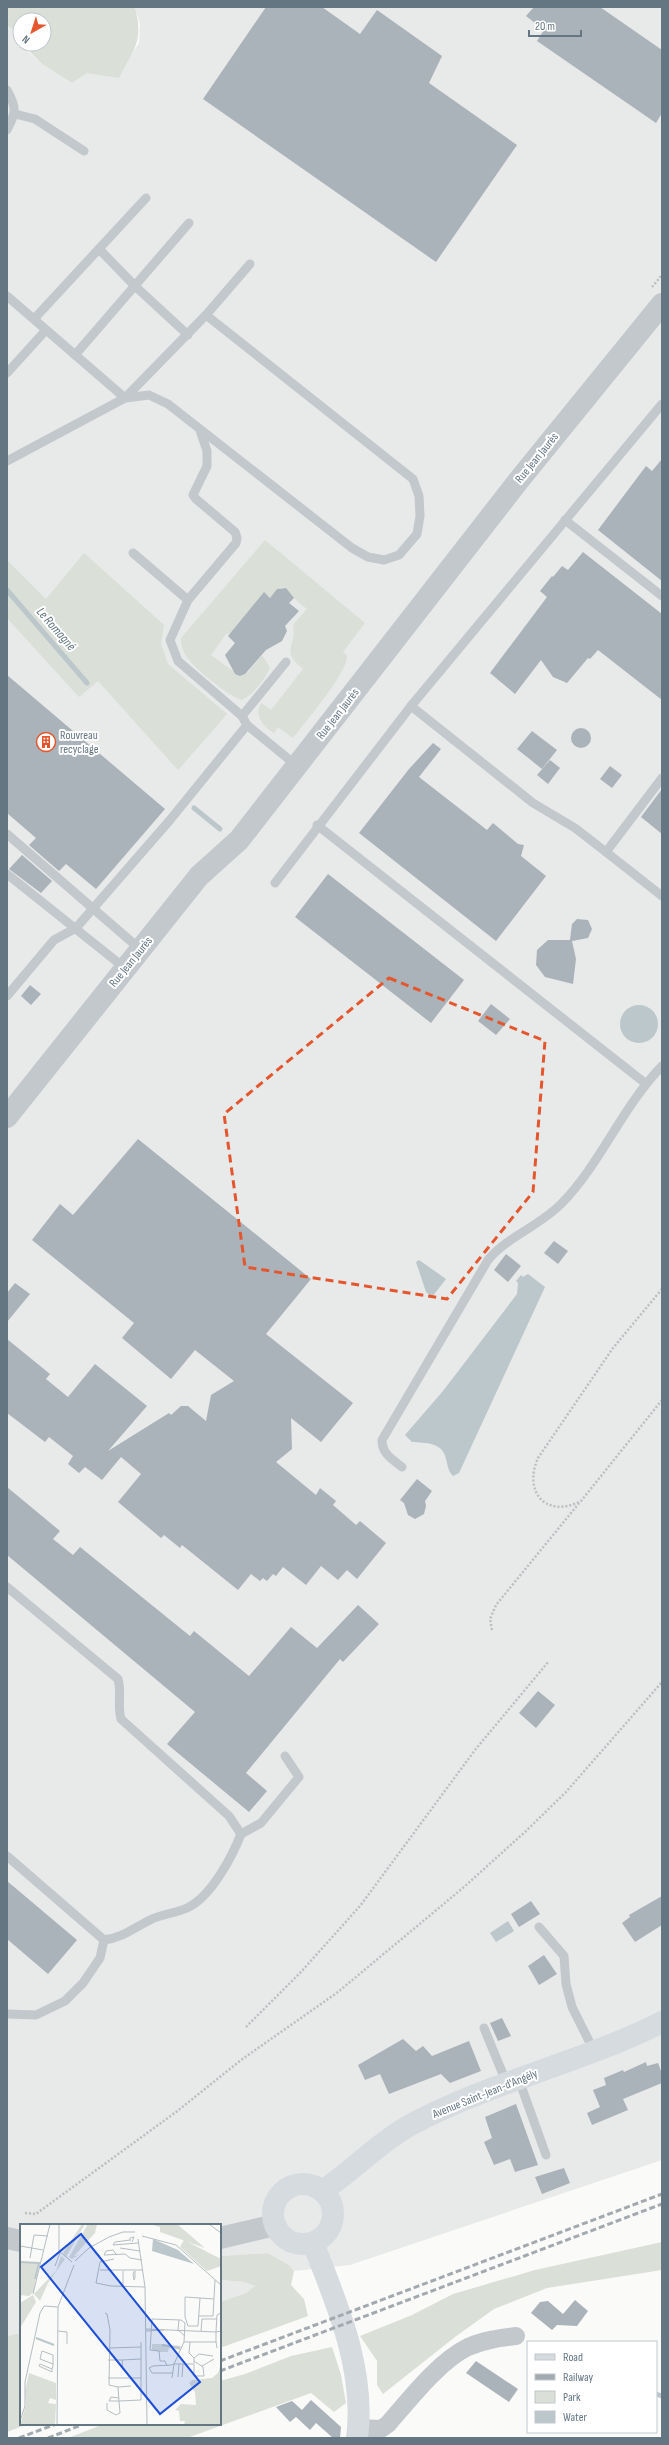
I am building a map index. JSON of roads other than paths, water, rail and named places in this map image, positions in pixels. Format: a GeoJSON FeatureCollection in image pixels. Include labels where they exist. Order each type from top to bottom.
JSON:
{"type":"FeatureCollection","features":[{"type":"Feature","properties":{"kind":"main road","name":"Avenue Saint-Jean-d'Angély"},"geometry":{"type":"LineString","coordinates":[[322,2191],[343,2177],[390,2136],[442,2110],[594,2051],[662,2022]]}},
{"type":"Feature","properties":{"kind":"main road"},"geometry":{"type":"LineString","coordinates":[[301,2184],[312,2186],[322,2191],[330,2201],[333,2213],[331,2226],[324,2236],[313,2243],[301,2244],[290,2242],[281,2235],[275,2225],[273,2214],[275,2203],[281,2194],[290,2187],[301,2184]]}},
{"type":"Feature","properties":{"kind":"main road"},"geometry":{"type":"LineString","coordinates":[[313,2243],[330,2288],[347,2341],[359,2388],[358,2433]]}},
{"type":"Feature","properties":{"kind":"street","name":"Rue Jean Jaurès"},"geometry":{"type":"LineString","coordinates":[[7,1117],[199,876],[239,840],[515,487],[662,304]]}},
{"type":"Feature","properties":{"kind":"street"},"geometry":{"type":"LineString","coordinates":[[221,2238],[275,2225]]}},
{"type":"Feature","properties":{"kind":"street"},"geometry":{"type":"LineString","coordinates":[[7,2238],[20,2241]]}},
{"type":"Feature","properties":{"kind":"street"},"geometry":{"type":"LineString","coordinates":[[358,2433],[381,2429],[388,2424],[427,2380],[468,2348],[489,2340],[516,2336]]}},
{"type":"Feature","properties":{"kind":"lane"},"geometry":{"type":"LineString","coordinates":[[7,90],[13,100],[15,114],[7,130]]}},
{"type":"Feature","properties":{"kind":"lane"},"geometry":{"type":"LineString","coordinates":[[15,114],[35,119],[84,151]]}},
{"type":"Feature","properties":{"kind":"lane"},"geometry":{"type":"LineString","coordinates":[[34,319],[146,198]]}},
{"type":"Feature","properties":{"kind":"lane"},"geometry":{"type":"LineString","coordinates":[[75,355],[189,223]]}},
{"type":"Feature","properties":{"kind":"lane"},"geometry":{"type":"LineString","coordinates":[[99,249],[135,286],[188,335]]}},
{"type":"Feature","properties":{"kind":"lane"},"geometry":{"type":"LineString","coordinates":[[7,461],[125,398],[188,335],[250,264]]}},
{"type":"Feature","properties":{"kind":"lane"},"geometry":{"type":"LineString","coordinates":[[7,296],[125,398],[149,395],[168,404],[352,548],[368,557],[384,560],[399,555],[417,534],[420,516],[419,496],[413,479],[206,315]]}},
{"type":"Feature","properties":{"kind":"lane"},"geometry":{"type":"LineString","coordinates":[[7,373],[46,330]]}},
{"type":"Feature","properties":{"kind":"lane"},"geometry":{"type":"LineString","coordinates":[[275,883],[317,825],[411,706],[662,404]]}},
{"type":"Feature","properties":{"kind":"lane"},"geometry":{"type":"LineString","coordinates":[[200,430],[207,451],[207,466],[193,494],[196,499],[235,532],[237,538],[236,543],[188,600],[170,640],[173,651],[178,661],[242,716],[248,725],[297,766]]}},
{"type":"Feature","properties":{"kind":"lane"},"geometry":{"type":"LineString","coordinates":[[565,520],[662,596]]}},
{"type":"Feature","properties":{"kind":"lane"},"geometry":{"type":"LineString","coordinates":[[133,553],[188,600]]}},
{"type":"Feature","properties":{"kind":"lane"},"geometry":{"type":"LineString","coordinates":[[242,716],[286,662]]}},
{"type":"Feature","properties":{"kind":"lane"},"geometry":{"type":"LineString","coordinates":[[411,706],[533,803],[575,828],[662,896]]}},
{"type":"Feature","properties":{"kind":"lane"},"geometry":{"type":"LineString","coordinates":[[7,996],[54,940],[76,928],[170,820],[248,725]]}},
{"type":"Feature","properties":{"kind":"lane"},"geometry":{"type":"LineString","coordinates":[[606,852],[662,778]]}},
{"type":"Feature","properties":{"kind":"lane"},"geometry":{"type":"LineString","coordinates":[[317,825],[645,1083]]}},
{"type":"Feature","properties":{"kind":"lane"},"geometry":{"type":"LineString","coordinates":[[7,834],[141,950]]}},
{"type":"Feature","properties":{"kind":"lane"},"geometry":{"type":"LineString","coordinates":[[7,874],[126,969]]}},
{"type":"Feature","properties":{"kind":"lane"},"geometry":{"type":"LineString","coordinates":[[402,1468],[385,1454],[382,1449],[382,1440],[488,1260],[497,1249],[562,1204],[576,1188],[645,1083],[662,1066]]}},
{"type":"Feature","properties":{"kind":"lane"},"geometry":{"type":"LineString","coordinates":[[7,1587],[118,1679],[121,1691],[118,1708],[121,1719],[229,1816],[241,1834]]}},
{"type":"Feature","properties":{"kind":"lane"},"geometry":{"type":"LineString","coordinates":[[7,1856],[104,1940],[117,1939],[153,1918],[189,1907],[213,1885],[234,1854],[241,1834],[261,1823],[299,1778],[285,1756]]}},
{"type":"Feature","properties":{"kind":"lane"},"geometry":{"type":"LineString","coordinates":[[539,1927],[564,1956],[566,1984],[572,2007],[594,2051]]}},
{"type":"Feature","properties":{"kind":"lane"},"geometry":{"type":"LineString","coordinates":[[7,2014],[36,2015],[65,2002],[83,1983],[100,1958],[104,1940]]}},
{"type":"Feature","properties":{"kind":"lane"},"geometry":{"type":"LineString","coordinates":[[484,2028],[513,2082],[546,2156]]}},
{"type":"Feature","properties":{"kind":"water"},"geometry":{"type":"Polygon","coordinates":[[[635,1005],[643,1005],[653,1010],[657,1017],[657,1031],[653,1038],[643,1043],[635,1043],[625,1038],[623,1035],[620,1028],[620,1020],[625,1010],[628,1008],[635,1005]]]}},
{"type":"Feature","properties":{"kind":"water"},"geometry":{"type":"Polygon","coordinates":[[[419,1260],[446,1279],[432,1297],[426,1292],[416,1262],[419,1260]]]}},
{"type":"Feature","properties":{"kind":"water"},"geometry":{"type":"Polygon","coordinates":[[[528,1274],[545,1287],[459,1473],[453,1476],[449,1470],[444,1453],[441,1449],[433,1444],[412,1442],[405,1435],[443,1391],[517,1294],[518,1283],[516,1281],[521,1275],[523,1277],[528,1274]]]}},
{"type":"Feature","properties":{"kind":"water"},"geometry":{"type":"Polygon","coordinates":[[[508,1921],[514,1931],[496,1942],[490,1933],[508,1921]]]}},
{"type":"Feature","properties":{"kind":"waterway","name":"Le Romagné"},"geometry":{"type":"LineString","coordinates":[[7,590],[87,683]]}},
{"type":"Feature","properties":{"kind":"waterway","name":"Le Romagné"},"geometry":{"type":"LineString","coordinates":[[194,808],[220,829]]}},
{"type":"Feature","properties":{"kind":"waterway"},"geometry":{"type":"LineString","coordinates":[[657,2394],[662,2396]]}},
{"type":"Feature","properties":{"kind":"railway"},"geometry":{"type":"LineString","coordinates":[[221,2361],[662,2194]]}},
{"type":"Feature","properties":{"kind":"railway"},"geometry":{"type":"LineString","coordinates":[[221,2371],[662,2204]]}},
{"type":"Feature","properties":{"kind":"railway"},"geometry":{"type":"LineString","coordinates":[[19,2438],[53,2425]]}},
{"type":"Feature","properties":{"kind":"railway"},"geometry":{"type":"LineString","coordinates":[[48,2438],[81,2425]]}},
{"type":"Feature","properties":{"kind":"place","name":"Rouvreau recyclage"},"geometry":{"type":"Point","coordinates":[46,742]}}]}
